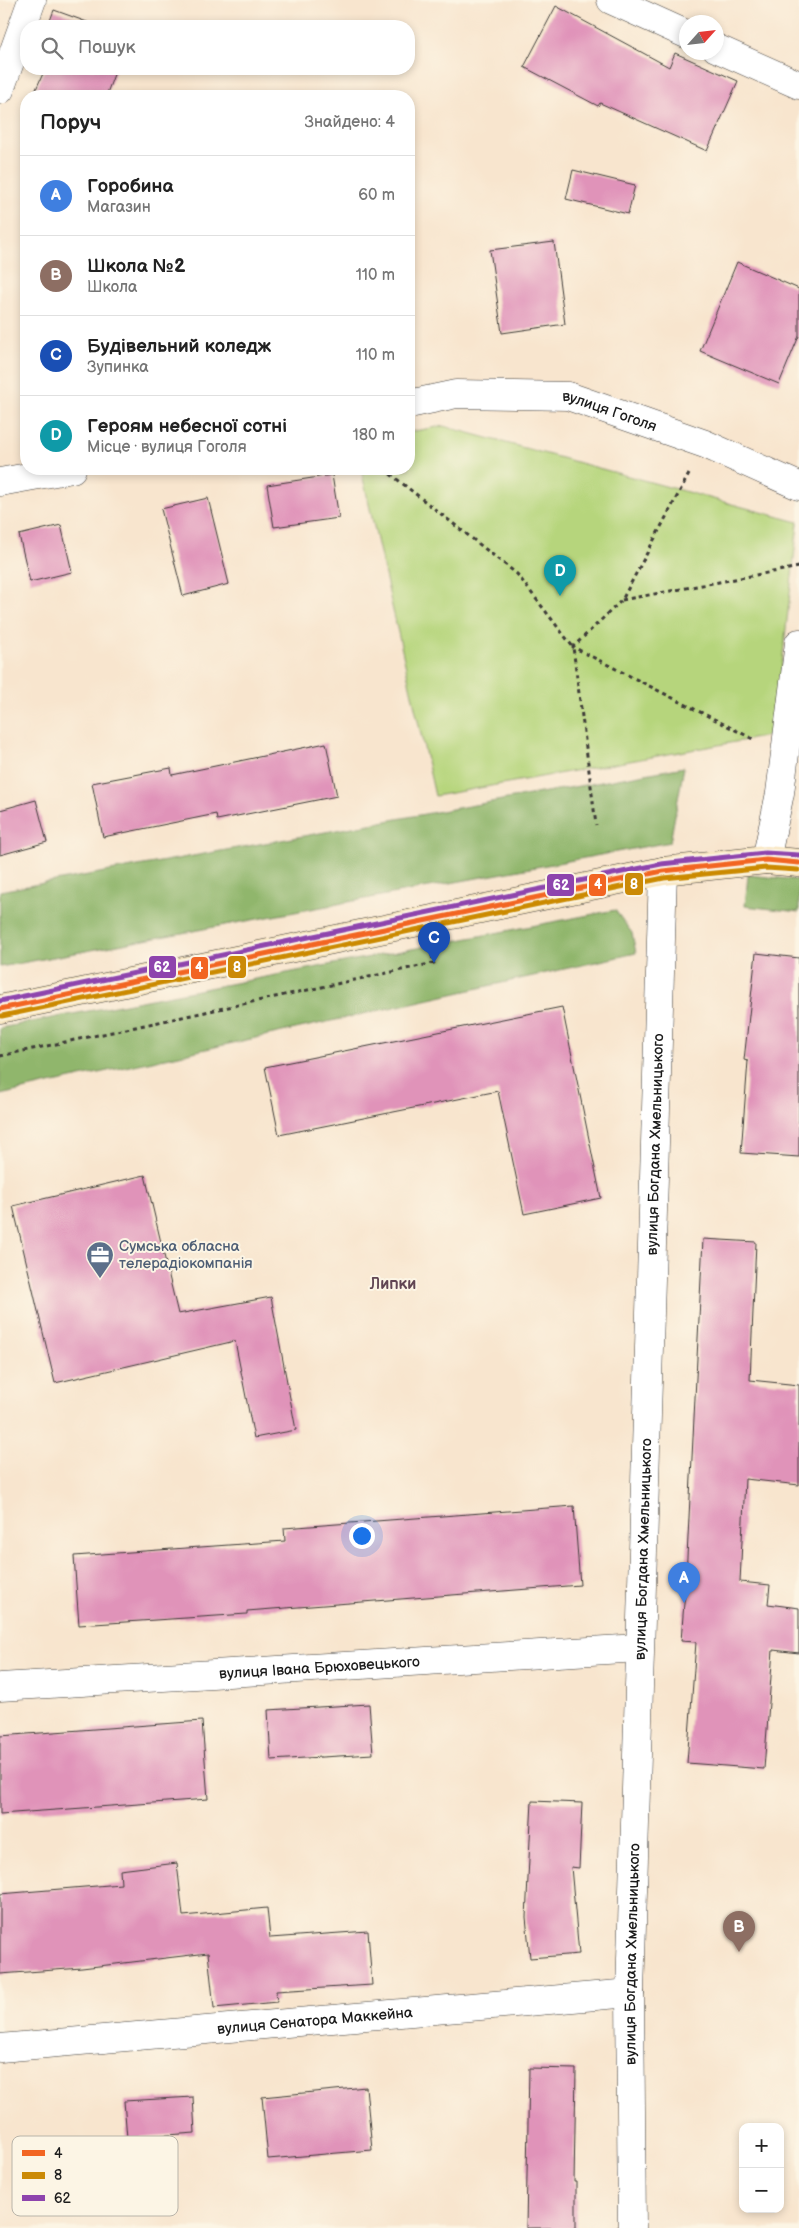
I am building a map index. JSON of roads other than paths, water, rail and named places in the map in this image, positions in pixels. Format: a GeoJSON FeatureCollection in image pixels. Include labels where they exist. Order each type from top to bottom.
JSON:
{"type":"FeatureCollection","features":[{"type":"Feature","properties":{"kind":"main road"},"geometry":{"type":"LineString","coordinates":[[0,1009],[663,871],[766,860],[799,863]]}},
{"type":"Feature","properties":{"kind":"street"},"geometry":{"type":"LineString","coordinates":[[25,20],[32,0]]}},
{"type":"Feature","properties":{"kind":"street"},"geometry":{"type":"LineString","coordinates":[[610,0],[679,31]]}},
{"type":"Feature","properties":{"kind":"street"},"geometry":{"type":"LineString","coordinates":[[0,90],[20,34]]}},
{"type":"Feature","properties":{"kind":"street"},"geometry":{"type":"LineString","coordinates":[[724,51],[799,84]]}},
{"type":"Feature","properties":{"kind":"street","name":"вулиця Гоголя"},"geometry":{"type":"LineString","coordinates":[[415,403],[456,394],[568,396],[705,444],[799,486]]}},
{"type":"Feature","properties":{"kind":"street"},"geometry":{"type":"LineString","coordinates":[[0,482],[39,475]]}},
{"type":"Feature","properties":{"kind":"street"},"geometry":{"type":"LineString","coordinates":[[766,860],[780,793],[799,643]]}},
{"type":"Feature","properties":{"kind":"street","name":"вулиця Богдана Хмельницького"},"geometry":{"type":"LineString","coordinates":[[632,2228],[630,1993],[663,871]]}},
{"type":"Feature","properties":{"kind":"street","name":"вулиця Івана Брюховецького"},"geometry":{"type":"LineString","coordinates":[[0,1687],[639,1648]]}},
{"type":"Feature","properties":{"kind":"street","name":"вулиця Сенатора Маккейна"},"geometry":{"type":"LineString","coordinates":[[0,2048],[630,1993]]}},
{"type":"Feature","properties":{"kind":"place","name":"Героям небесної сотні"},"geometry":{"type":"Point","coordinates":[560,596]}},
{"type":"Feature","properties":{"kind":"place","name":"Будівельний коледж"},"geometry":{"type":"Point","coordinates":[434,963]}},
{"type":"Feature","properties":{"kind":"place","name":"Сумська обласна телерадіокомпанія"},"geometry":{"type":"Point","coordinates":[100,1279]}},
{"type":"Feature","properties":{"kind":"place","name":"Горобина"},"geometry":{"type":"Point","coordinates":[684,1603]}},
{"type":"Feature","properties":{"kind":"place","name":"Школа №2"},"geometry":{"type":"Point","coordinates":[739,1952]}},
{"type":"Feature","properties":{"kind":"district","name":"Липки"},"geometry":{"type":"Point","coordinates":[393,1283]}}]}
